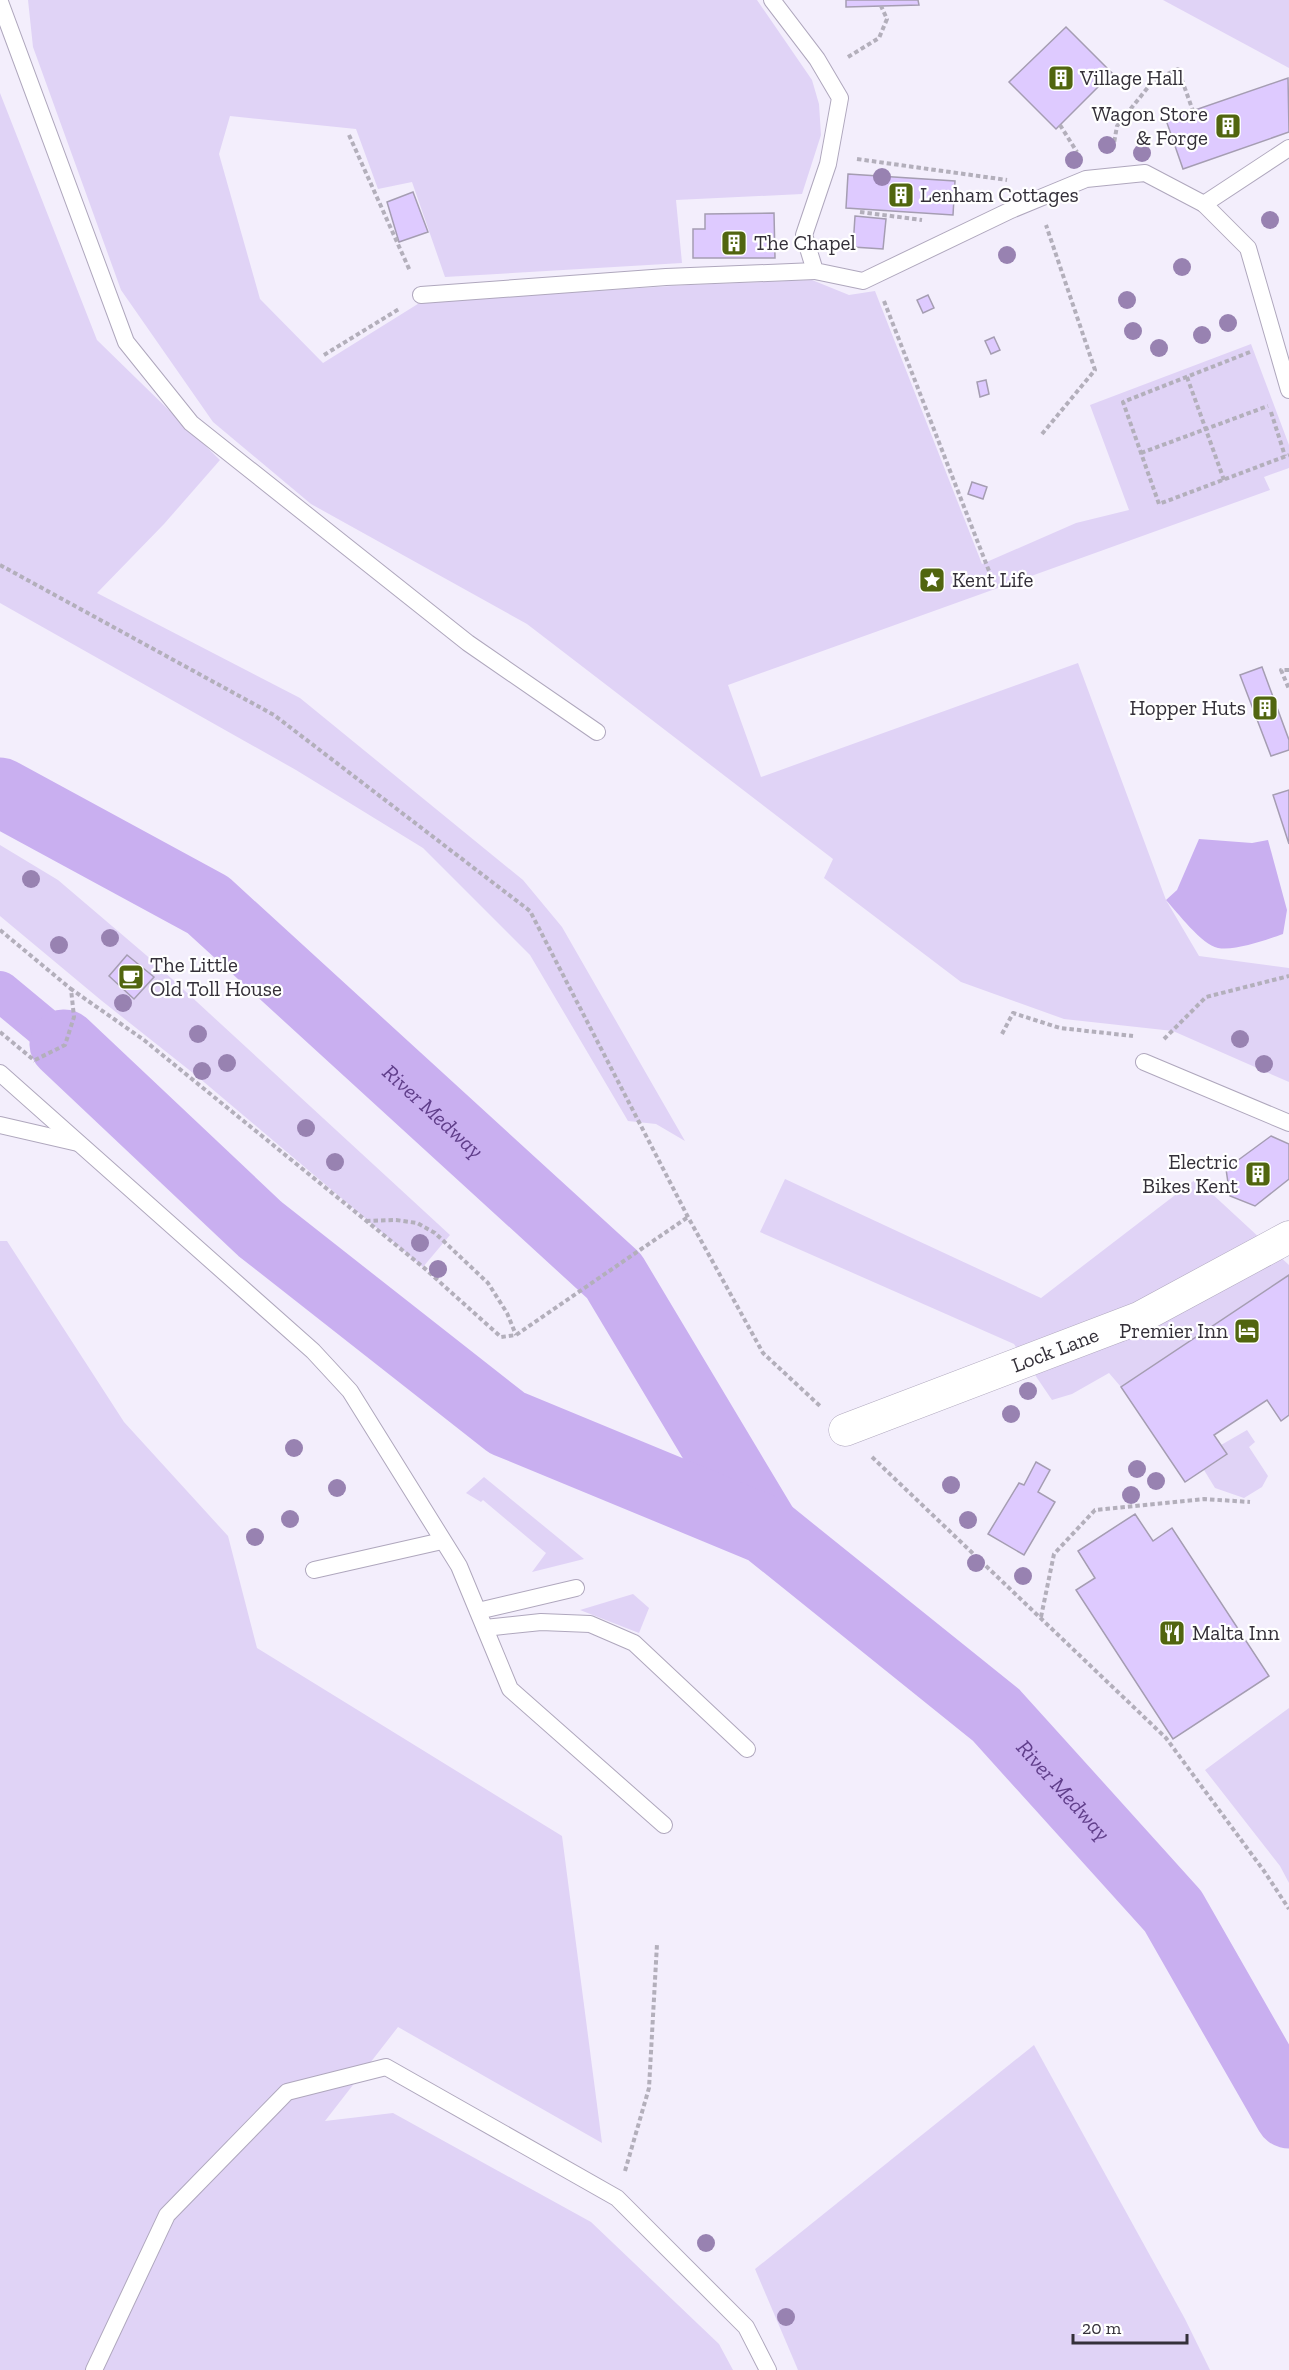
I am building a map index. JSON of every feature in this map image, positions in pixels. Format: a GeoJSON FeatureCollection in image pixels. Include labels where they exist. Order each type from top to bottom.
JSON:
{"type":"FeatureCollection","features":[{"type":"Feature","properties":{"kind":"street","name":"Lock Lane"},"geometry":{"type":"LineString","coordinates":[[845,1430],[1139,1317],[1289,1236]]}},
{"type":"Feature","properties":{"kind":"lane"},"geometry":{"type":"LineString","coordinates":[[772,0],[825,72],[840,98],[830,155],[804,235],[815,270]]}},
{"type":"Feature","properties":{"kind":"lane"},"geometry":{"type":"LineString","coordinates":[[0,2],[126,342],[191,423],[468,643],[597,732]]}},
{"type":"Feature","properties":{"kind":"lane"},"geometry":{"type":"LineString","coordinates":[[1204,204],[1289,148]]}},
{"type":"Feature","properties":{"kind":"lane"},"geometry":{"type":"LineString","coordinates":[[421,295],[666,277],[815,270],[862,281],[951,238],[1086,179],[1145,173],[1204,204],[1248,248],[1289,390]]}},
{"type":"Feature","properties":{"kind":"lane"},"geometry":{"type":"LineString","coordinates":[[1144,1062],[1289,1123]]}},
{"type":"Feature","properties":{"kind":"lane"},"geometry":{"type":"LineString","coordinates":[[0,1073],[313,1351],[350,1391],[459,1566],[510,1689],[664,1825]]}},
{"type":"Feature","properties":{"kind":"lane"},"geometry":{"type":"LineString","coordinates":[[0,1125],[80,1143]]}},
{"type":"Feature","properties":{"kind":"lane"},"geometry":{"type":"LineString","coordinates":[[314,1570],[442,1541]]}},
{"type":"Feature","properties":{"kind":"lane"},"geometry":{"type":"LineString","coordinates":[[478,1611],[576,1588]]}},
{"type":"Feature","properties":{"kind":"lane"},"geometry":{"type":"LineString","coordinates":[[485,1628],[541,1622],[590,1624],[634,1643],[747,1749]]}},
{"type":"Feature","properties":{"kind":"lane"},"geometry":{"type":"LineString","coordinates":[[94,2370],[167,2215],[287,2092],[386,2067],[617,2198],[746,2327],[768,2370]]}},
{"type":"Feature","properties":{"kind":"path"},"geometry":{"type":"LineString","coordinates":[[825,72],[879,38],[887,19],[881,6]]}},
{"type":"Feature","properties":{"kind":"path"},"geometry":{"type":"LineString","coordinates":[[1107,176],[1117,126],[1153,81],[1178,69],[1193,111]]}},
{"type":"Feature","properties":{"kind":"path"},"geometry":{"type":"LineString","coordinates":[[324,355],[421,295],[349,135]]}},
{"type":"Feature","properties":{"kind":"path"},"geometry":{"type":"LineString","coordinates":[[830,155],[1000,178],[1044,196],[1095,370],[1042,434]]}},
{"type":"Feature","properties":{"kind":"path"},"geometry":{"type":"LineString","coordinates":[[860,212],[938,222],[951,238]]}},
{"type":"Feature","properties":{"kind":"path"},"geometry":{"type":"LineString","coordinates":[[874,275],[989,571]]}},
{"type":"Feature","properties":{"kind":"path"},"geometry":{"type":"LineString","coordinates":[[1275,342],[1123,402],[1159,504],[1289,455]]}},
{"type":"Feature","properties":{"kind":"path"},"geometry":{"type":"LineString","coordinates":[[1187,377],[1224,480]]}},
{"type":"Feature","properties":{"kind":"path"},"geometry":{"type":"LineString","coordinates":[[1141,453],[1269,405]]}},
{"type":"Feature","properties":{"kind":"path"},"geometry":{"type":"LineString","coordinates":[[0,565],[274,715],[530,911],[688,1217],[763,1353],[1166,1738],[1264,1871],[1289,1909]]}},
{"type":"Feature","properties":{"kind":"path"},"geometry":{"type":"LineString","coordinates":[[1289,670],[1281,670],[1289,689]]}},
{"type":"Feature","properties":{"kind":"path"},"geometry":{"type":"LineString","coordinates":[[0,930],[71,989],[144,1040],[423,1267],[501,1337],[516,1335],[688,1217]]}},
{"type":"Feature","properties":{"kind":"path"},"geometry":{"type":"LineString","coordinates":[[1154,1038],[1165,1039],[1206,997],[1289,976]]}},
{"type":"Feature","properties":{"kind":"path"},"geometry":{"type":"LineString","coordinates":[[0,1032],[34,1060],[65,1045],[74,1017],[71,989]]}},
{"type":"Feature","properties":{"kind":"path"},"geometry":{"type":"LineString","coordinates":[[1002,1034],[1013,1013],[1060,1028],[1142,1037]]}},
{"type":"Feature","properties":{"kind":"path"},"geometry":{"type":"LineString","coordinates":[[366,1221],[417,1223],[435,1233],[488,1283],[507,1313],[516,1335]]}},
{"type":"Feature","properties":{"kind":"path"},"geometry":{"type":"LineString","coordinates":[[1041,1617],[1054,1554],[1095,1510],[1204,1499],[1250,1502]]}},
{"type":"Feature","properties":{"kind":"path"},"geometry":{"type":"LineString","coordinates":[[617,2198],[649,2088],[657,1944]]}},
{"type":"Feature","properties":{"kind":"shaded area"},"geometry":{"type":"Polygon","coordinates":[[[28,0],[757,0],[812,80],[819,104],[821,135],[802,194],[676,200],[682,263],[445,277],[412,182],[378,189],[356,129],[230,116],[219,154],[260,299],[323,363],[421,302],[688,285],[812,280],[849,295],[875,291],[982,564],[1076,523],[1129,510],[1090,405],[1251,344],[1289,445],[1289,468],[1264,477],[1270,490],[728,685],[761,777],[1078,663],[1166,900],[1199,956],[1289,968],[1289,1082],[1173,1031],[1064,1019],[961,982],[824,878],[833,859],[527,624],[311,504],[213,422],[121,290],[33,47],[28,0]]]}},
{"type":"Feature","properties":{"kind":"shaded area"},"geometry":{"type":"Polygon","coordinates":[[[1163,0],[1289,0],[1289,68],[1163,0]]]}},
{"type":"Feature","properties":{"kind":"shaded area"},"geometry":{"type":"Polygon","coordinates":[[[0,93],[97,340],[220,460],[164,524],[97,593],[300,698],[523,880],[562,927],[685,1141],[656,1124],[628,1121],[530,955],[423,848],[296,770],[0,603],[0,93]]]}},
{"type":"Feature","properties":{"kind":"shaded area"},"geometry":{"type":"Polygon","coordinates":[[[1199,839],[1252,843],[1268,840],[1287,910],[1283,934],[1260,942],[1225,949],[1212,946],[1197,935],[1183,920],[1166,900],[1177,890],[1199,839]]]}},
{"type":"Feature","properties":{"kind":"shaded area"},"geometry":{"type":"Polygon","coordinates":[[[0,845],[58,880],[146,955],[450,1235],[423,1267],[198,1077],[0,916],[0,845]]]}},
{"type":"Feature","properties":{"kind":"shaded area"},"geometry":{"type":"Polygon","coordinates":[[[785,1179],[1041,1298],[1196,1179],[1289,1265],[1289,1275],[1121,1387],[1109,1373],[1072,1394],[1052,1400],[1014,1344],[760,1232],[785,1179]]]}},
{"type":"Feature","properties":{"kind":"shaded area"},"geometry":{"type":"Polygon","coordinates":[[[0,1241],[7,1241],[124,1422],[228,1536],[257,1648],[562,1836],[602,2143],[398,2027],[325,2121],[393,2113],[591,2222],[719,2344],[733,2370],[0,2370],[0,1241]]]}},
{"type":"Feature","properties":{"kind":"shaded area"},"geometry":{"type":"Polygon","coordinates":[[[1247,1430],[1255,1442],[1249,1447],[1268,1476],[1262,1487],[1244,1498],[1215,1488],[1204,1470],[1227,1455],[1221,1445],[1247,1430]]]}},
{"type":"Feature","properties":{"kind":"shaded area"},"geometry":{"type":"Polygon","coordinates":[[[484,1477],[584,1559],[532,1572],[546,1553],[483,1500],[481,1502],[466,1493],[484,1477]]]}},
{"type":"Feature","properties":{"kind":"shaded area"},"geometry":{"type":"Polygon","coordinates":[[[633,1594],[649,1608],[639,1633],[580,1610],[633,1594]]]}},
{"type":"Feature","properties":{"kind":"shaded area"},"geometry":{"type":"Polygon","coordinates":[[[1289,1708],[1289,1883],[1280,1866],[1205,1770],[1289,1708]]]}},
{"type":"Feature","properties":{"kind":"shaded area"},"geometry":{"type":"Polygon","coordinates":[[[1034,2045],[1185,2319],[1210,2370],[798,2370],[755,2269],[1034,2045]]]}},
{"type":"Feature","properties":{"kind":"building"},"geometry":{"type":"Polygon","coordinates":[[[846,0],[918,0],[919,5],[846,7],[846,0]]]}},
{"type":"Feature","properties":{"kind":"building","name":"Village Hall"},"geometry":{"type":"Polygon","coordinates":[[[1066,27],[1112,73],[1056,129],[1009,82],[1066,27]]]}},
{"type":"Feature","properties":{"kind":"building","name":"Wagon Store & Forge"},"geometry":{"type":"Polygon","coordinates":[[[1288,78],[1289,132],[1183,169],[1166,120],[1288,78]]]}},
{"type":"Feature","properties":{"kind":"building","name":"Lenham Cottages"},"geometry":{"type":"Polygon","coordinates":[[[848,174],[955,181],[953,215],[846,208],[848,174]]]}},
{"type":"Feature","properties":{"kind":"building"},"geometry":{"type":"Polygon","coordinates":[[[413,192],[428,232],[399,242],[387,202],[413,192]]]}},
{"type":"Feature","properties":{"kind":"building","name":"The Chapel"},"geometry":{"type":"Polygon","coordinates":[[[774,213],[775,258],[693,258],[693,229],[705,229],[705,214],[774,213]]]}},
{"type":"Feature","properties":{"kind":"building"},"geometry":{"type":"Polygon","coordinates":[[[855,216],[886,219],[883,249],[853,247],[855,216]]]}},
{"type":"Feature","properties":{"kind":"building"},"geometry":{"type":"Polygon","coordinates":[[[928,295],[934,308],[923,313],[917,300],[928,295]]]}},
{"type":"Feature","properties":{"kind":"building"},"geometry":{"type":"Polygon","coordinates":[[[994,337],[1000,350],[991,354],[985,341],[994,337]]]}},
{"type":"Feature","properties":{"kind":"building"},"geometry":{"type":"Polygon","coordinates":[[[986,380],[989,394],[980,397],[977,382],[986,380]]]}},
{"type":"Feature","properties":{"kind":"building"},"geometry":{"type":"Polygon","coordinates":[[[972,482],[987,487],[983,499],[968,494],[972,482]]]}},
{"type":"Feature","properties":{"kind":"building","name":"Hopper Huts"},"geometry":{"type":"Polygon","coordinates":[[[1262,667],[1289,740],[1289,750],[1271,756],[1240,675],[1262,667]]]}},
{"type":"Feature","properties":{"kind":"building"},"geometry":{"type":"Polygon","coordinates":[[[1289,790],[1289,844],[1273,795],[1289,790]]]}},
{"type":"Feature","properties":{"kind":"building","name":"The Little Old Toll House"},"geometry":{"type":"Polygon","coordinates":[[[127,955],[154,977],[134,999],[109,976],[127,955]]]}},
{"type":"Feature","properties":{"kind":"building","name":"Electric Bikes Kent"},"geometry":{"type":"Polygon","coordinates":[[[1271,1136],[1289,1144],[1289,1179],[1255,1206],[1230,1196],[1226,1169],[1271,1136]]]}},
{"type":"Feature","properties":{"kind":"building","name":"Premier Inn"},"geometry":{"type":"Polygon","coordinates":[[[1289,1275],[1289,1415],[1281,1421],[1267,1400],[1214,1435],[1227,1454],[1185,1482],[1121,1387],[1289,1275]]]}},
{"type":"Feature","properties":{"kind":"building"},"geometry":{"type":"Polygon","coordinates":[[[1036,1462],[1050,1470],[1038,1492],[1055,1502],[1024,1555],[988,1534],[1019,1483],[1024,1485],[1036,1462]]]}},
{"type":"Feature","properties":{"kind":"building","name":"Malta Inn"},"geometry":{"type":"Polygon","coordinates":[[[1135,1514],[1153,1541],[1172,1528],[1269,1676],[1173,1739],[1076,1590],[1095,1578],[1078,1551],[1135,1514]]]}},
{"type":"Feature","properties":{"kind":"waterway","name":"River Medway"},"geometry":{"type":"LineString","coordinates":[[0,792],[208,905],[614,1276],[766,1530]]}},
{"type":"Feature","properties":{"kind":"waterway","name":"River Medway"},"geometry":{"type":"LineString","coordinates":[[0,991],[64,1044]]}},
{"type":"Feature","properties":{"kind":"waterway","name":"River Medway"},"geometry":{"type":"LineString","coordinates":[[64,1044],[260,1229],[507,1423],[766,1530],[996,1715],[1173,1911],[1289,2114]]}},
{"type":"Feature","properties":{"kind":"place","name":"Village Hall"},"geometry":{"type":"Point","coordinates":[1061,78]}},
{"type":"Feature","properties":{"kind":"place","name":"Wagon Store & Forge"},"geometry":{"type":"Point","coordinates":[1228,126]}},
{"type":"Feature","properties":{"kind":"place","name":"Lenham Cottages"},"geometry":{"type":"Point","coordinates":[901,195]}},
{"type":"Feature","properties":{"kind":"place","name":"The Chapel"},"geometry":{"type":"Point","coordinates":[734,243]}},
{"type":"Feature","properties":{"kind":"place","name":"Kent Life"},"geometry":{"type":"Point","coordinates":[932,580]}},
{"type":"Feature","properties":{"kind":"place","name":"Hopper Huts"},"geometry":{"type":"Point","coordinates":[1265,708]}},
{"type":"Feature","properties":{"kind":"place","name":"The Little Old Toll House"},"geometry":{"type":"Point","coordinates":[131,977]}},
{"type":"Feature","properties":{"kind":"place","name":"Electric Bikes Kent"},"geometry":{"type":"Point","coordinates":[1258,1174]}},
{"type":"Feature","properties":{"kind":"place","name":"Premier Inn"},"geometry":{"type":"Point","coordinates":[1247,1331]}},
{"type":"Feature","properties":{"kind":"place","name":"Malta Inn"},"geometry":{"type":"Point","coordinates":[1172,1633]}}]}
